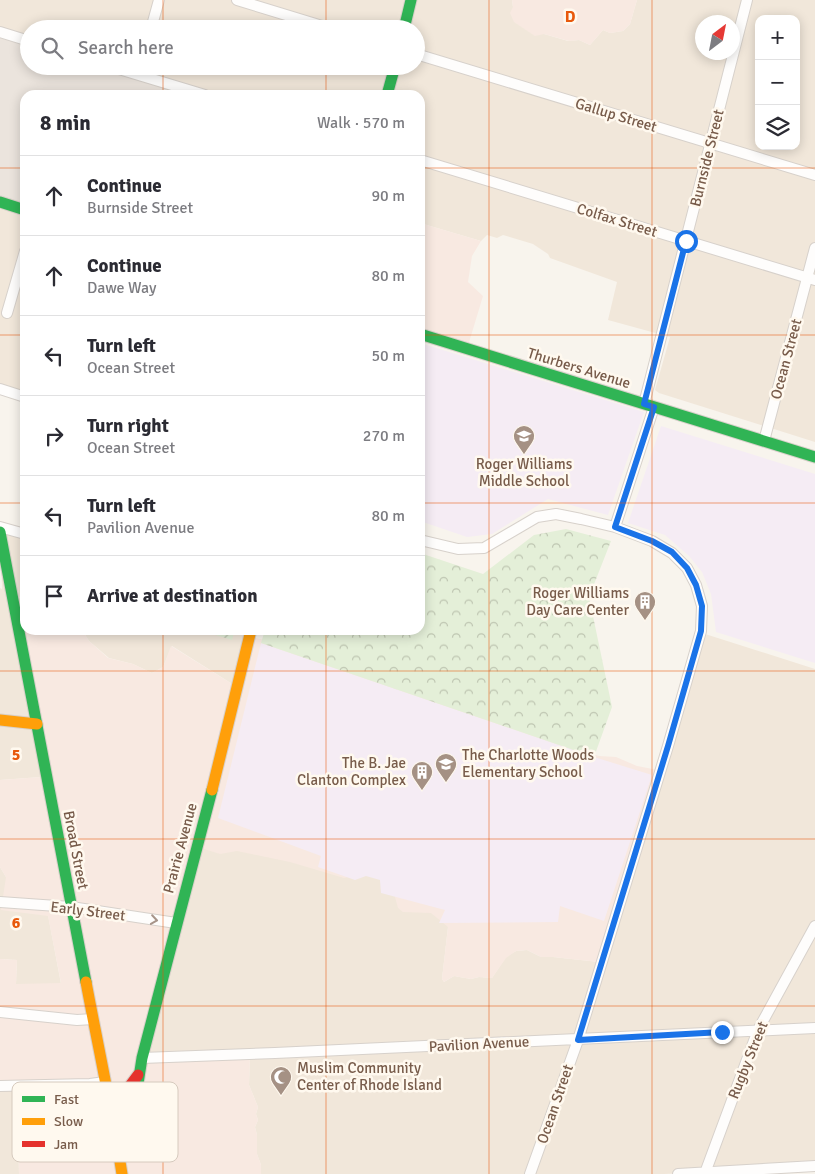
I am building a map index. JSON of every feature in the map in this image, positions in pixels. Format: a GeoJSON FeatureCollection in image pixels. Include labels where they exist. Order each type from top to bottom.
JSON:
{"type":"FeatureCollection","features":[{"type":"Feature","properties":{"kind":"main road"},"geometry":{"type":"LineString","coordinates":[[406,20],[411,0]]}},
{"type":"Feature","properties":{"kind":"main road"},"geometry":{"type":"LineString","coordinates":[[388,90],[393,75]]}},
{"type":"Feature","properties":{"kind":"main road"},"geometry":{"type":"LineString","coordinates":[[0,202],[20,208]]}},
{"type":"Feature","properties":{"kind":"main road","name":"Thurbers Avenue"},"geometry":{"type":"LineString","coordinates":[[425,336],[815,457]]}},
{"type":"Feature","properties":{"kind":"main road","name":"Broad Street"},"geometry":{"type":"LineString","coordinates":[[0,532],[4,579],[37,724],[105,1082]]}},
{"type":"Feature","properties":{"kind":"main road","name":"Prairie Avenue"},"geometry":{"type":"LineString","coordinates":[[137,1082],[249,635]]}},
{"type":"Feature","properties":{"kind":"main road"},"geometry":{"type":"LineString","coordinates":[[0,720],[37,724]]}},
{"type":"Feature","properties":{"kind":"main road","name":"Prairie Avenue"},"geometry":{"type":"LineString","coordinates":[[132,1082],[138,1074]]}},
{"type":"Feature","properties":{"kind":"street"},"geometry":{"type":"LineString","coordinates":[[153,20],[159,0]]}},
{"type":"Feature","properties":{"kind":"street"},"geometry":{"type":"LineString","coordinates":[[237,0],[303,20]]}},
{"type":"Feature","properties":{"kind":"street","name":"Burnside Street"},"geometry":{"type":"LineString","coordinates":[[615,527],[649,405],[686,241],[747,0]]}},
{"type":"Feature","properties":{"kind":"street"},"geometry":{"type":"LineString","coordinates":[[0,32],[20,38]]}},
{"type":"Feature","properties":{"kind":"street","name":"Gallup Street"},"geometry":{"type":"LineString","coordinates":[[425,57],[815,175]]}},
{"type":"Feature","properties":{"kind":"street"},"geometry":{"type":"LineString","coordinates":[[151,75],[191,90]]}},
{"type":"Feature","properties":{"kind":"street","name":"Colfax Street"},"geometry":{"type":"LineString","coordinates":[[425,162],[811,279]]}},
{"type":"Feature","properties":{"kind":"street","name":"Ocean Street"},"geometry":{"type":"LineString","coordinates":[[764,441],[811,279],[815,248]]}},
{"type":"Feature","properties":{"kind":"street"},"geometry":{"type":"LineString","coordinates":[[7,313],[20,268]]}},
{"type":"Feature","properties":{"kind":"street"},"geometry":{"type":"LineString","coordinates":[[0,389],[20,395]]}},
{"type":"Feature","properties":{"kind":"street","name":"Ocean Street"},"geometry":{"type":"LineString","coordinates":[[425,541],[458,549],[484,548],[537,517],[556,514],[615,527],[652,541],[672,552],[687,568],[696,585],[702,606],[701,631],[665,754],[578,1040],[530,1174]]}},
{"type":"Feature","properties":{"kind":"street"},"geometry":{"type":"LineString","coordinates":[[0,526],[20,532]]}},
{"type":"Feature","properties":{"kind":"street","name":"Early Street"},"geometry":{"type":"LineString","coordinates":[[0,902],[71,907],[176,923]]}},
{"type":"Feature","properties":{"kind":"street","name":"Rugby Street"},"geometry":{"type":"LineString","coordinates":[[705,1173],[758,1030],[815,926]]}},
{"type":"Feature","properties":{"kind":"street"},"geometry":{"type":"LineString","coordinates":[[0,1012],[77,1020],[93,1018]]}},
{"type":"Feature","properties":{"kind":"street","name":"Pavilion Avenue"},"geometry":{"type":"LineString","coordinates":[[142,1058],[815,1028]]}},
{"type":"Feature","properties":{"kind":"street"},"geometry":{"type":"LineString","coordinates":[[678,1174],[815,1166]]}},
{"type":"Feature","properties":{"kind":"shaded area"},"geometry":{"type":"Polygon","coordinates":[[[0,0],[512,0],[513,7],[544,34],[568,41],[579,40],[590,45],[603,30],[610,33],[623,31],[630,24],[637,0],[815,0],[815,442],[659,393],[655,390],[670,337],[608,320],[617,282],[550,258],[548,254],[533,244],[503,235],[497,238],[487,235],[481,241],[425,224],[425,90],[186,90],[134,75],[425,75],[425,20],[20,20],[20,41],[0,35],[0,0]]]}},
{"type":"Feature","properties":{"kind":"shaded area"},"geometry":{"type":"Polygon","coordinates":[[[512,0],[637,0],[630,24],[623,31],[610,33],[603,30],[590,45],[579,40],[569,41],[544,34],[535,36],[514,22],[510,13],[513,7],[512,0]]]}},
{"type":"Feature","properties":{"kind":"shaded area"},"geometry":{"type":"Polygon","coordinates":[[[0,35],[20,41],[20,75],[134,75],[186,90],[20,90],[20,210],[0,204],[0,35]]]}},
{"type":"Feature","properties":{"kind":"shaded area"},"geometry":{"type":"Polygon","coordinates":[[[0,204],[20,210],[20,396],[0,390],[0,204]]]}},
{"type":"Feature","properties":{"kind":"shaded area"},"geometry":{"type":"Polygon","coordinates":[[[425,224],[481,241],[472,256],[468,282],[483,296],[467,349],[425,337],[425,224]]]}},
{"type":"Feature","properties":{"kind":"shaded area","name":"Roger Williams Middle School"},"geometry":{"type":"Polygon","coordinates":[[[425,345],[644,412],[608,515],[548,499],[492,534],[467,537],[425,523],[425,345]]]}},
{"type":"Feature","properties":{"kind":"shaded area"},"geometry":{"type":"Polygon","coordinates":[[[661,426],[815,474],[815,663],[716,632],[711,594],[702,572],[689,556],[665,535],[628,523],[661,426]]]}},
{"type":"Feature","properties":{"kind":"shaded area"},"geometry":{"type":"Polygon","coordinates":[[[0,526],[20,532],[20,598],[7,591],[41,777],[0,780],[0,588],[2,589],[0,526]]]}},
{"type":"Feature","properties":{"kind":"shaded area"},"geometry":{"type":"Polygon","coordinates":[[[6,591],[20,598],[20,635],[85,635],[89,641],[108,658],[133,664],[152,673],[163,667],[171,646],[237,687],[251,637],[275,642],[589,753],[599,756],[616,757],[637,766],[658,770],[599,962],[541,957],[527,950],[516,951],[506,958],[492,978],[479,977],[471,979],[454,976],[444,982],[442,979],[448,927],[431,913],[403,912],[398,908],[392,886],[367,872],[344,878],[290,862],[237,851],[220,854],[198,847],[139,1055],[250,1055],[249,1085],[258,1107],[256,1114],[258,1120],[255,1127],[261,1174],[19,1174],[19,1162],[178,1162],[178,1082],[12,1082],[12,1090],[0,1089],[0,959],[17,960],[16,984],[61,983],[48,916],[1,910],[6,877],[0,867],[0,780],[41,777],[6,591]]]}},
{"type":"Feature","properties":{"kind":"shaded area"},"geometry":{"type":"Polygon","coordinates":[[[702,633],[815,669],[815,1167],[664,1174],[261,1174],[255,1127],[258,1120],[256,1114],[258,1107],[249,1085],[250,1055],[140,1058],[198,847],[210,850],[218,818],[367,872],[445,910],[448,927],[442,979],[444,982],[454,976],[471,979],[479,977],[492,978],[506,957],[516,951],[527,950],[541,957],[599,962],[702,633]]]}},
{"type":"Feature","properties":{"kind":"shaded area"},"geometry":{"type":"Polygon","coordinates":[[[85,635],[251,635],[237,687],[172,646],[163,667],[152,673],[133,664],[109,658],[89,641],[85,635]]]}},
{"type":"Feature","properties":{"kind":"shaded area"},"geometry":{"type":"Polygon","coordinates":[[[261,643],[652,775],[604,921],[560,906],[558,922],[439,923],[445,910],[381,893],[380,880],[366,876],[355,880],[318,867],[321,856],[218,818],[261,643]]]}},
{"type":"Feature","properties":{"kind":"shaded area"},"geometry":{"type":"Polygon","coordinates":[[[0,867],[6,877],[48,915],[61,984],[16,984],[17,960],[0,959],[0,867]]]}},
{"type":"Feature","properties":{"kind":"shaded area"},"geometry":{"type":"Polygon","coordinates":[[[0,1089],[12,1089],[12,1162],[19,1162],[19,1174],[0,1174],[0,1089]]]}},
{"type":"Feature","properties":{"kind":"green space"},"geometry":{"type":"Polygon","coordinates":[[[566,529],[611,541],[589,597],[612,707],[594,757],[261,643],[263,635],[425,635],[425,555],[483,574],[534,535],[566,529]]]}},
{"type":"Feature","properties":{"kind":"green space"},"geometry":{"type":"Polygon","coordinates":[[[216,635],[234,635],[232,640],[216,635]]]}},
{"type":"Feature","properties":{"kind":"traffic: fast"},"geometry":{"type":"LineString","coordinates":[[406,20],[411,0]]}},
{"type":"Feature","properties":{"kind":"traffic: fast"},"geometry":{"type":"LineString","coordinates":[[388,90],[393,75]]}},
{"type":"Feature","properties":{"kind":"traffic: fast"},"geometry":{"type":"LineString","coordinates":[[0,202],[20,208]]}},
{"type":"Feature","properties":{"kind":"traffic: fast"},"geometry":{"type":"LineString","coordinates":[[425,336],[815,457]]}},
{"type":"Feature","properties":{"kind":"traffic: fast"},"geometry":{"type":"LineString","coordinates":[[0,532],[86,982]]}},
{"type":"Feature","properties":{"kind":"traffic: fast"},"geometry":{"type":"LineString","coordinates":[[138,1082],[142,1058],[212,790]]}},
{"type":"Feature","properties":{"kind":"traffic: slow"},"geometry":{"type":"LineString","coordinates":[[212,790],[250,635]]}},
{"type":"Feature","properties":{"kind":"traffic: slow"},"geometry":{"type":"LineString","coordinates":[[0,720],[37,724]]}},
{"type":"Feature","properties":{"kind":"traffic: slow"},"geometry":{"type":"LineString","coordinates":[[86,982],[105,1082]]}},
{"type":"Feature","properties":{"kind":"traffic: slow"},"geometry":{"type":"LineString","coordinates":[[120,1162],[122,1174]]}},
{"type":"Feature","properties":{"kind":"traffic: jam"},"geometry":{"type":"LineString","coordinates":[[133,1082],[138,1075]]}},
{"type":"Feature","properties":{"kind":"place","name":"Roger Williams Middle School"},"geometry":{"type":"Point","coordinates":[524,455]}},
{"type":"Feature","properties":{"kind":"place","name":"Roger Williams Day Care Center"},"geometry":{"type":"Point","coordinates":[645,621]}},
{"type":"Feature","properties":{"kind":"place","name":"The Charlotte Woods Elementary School"},"geometry":{"type":"Point","coordinates":[446,783]}},
{"type":"Feature","properties":{"kind":"place","name":"The B. Jae Clanton Complex"},"geometry":{"type":"Point","coordinates":[422,791]}},
{"type":"Feature","properties":{"kind":"place","name":"Muslim Community Center of Rhode Island"},"geometry":{"type":"Point","coordinates":[281,1096]}},
{"type":"Feature","properties":{"kind":"route"},"geometry":{"type":"LineString","coordinates":[[686,241],[644,404],[654,407],[615,527],[652,541],[672,552],[687,568],[696,585],[702,606],[701,631],[668,746],[578,1040],[722,1032]]}}]}
